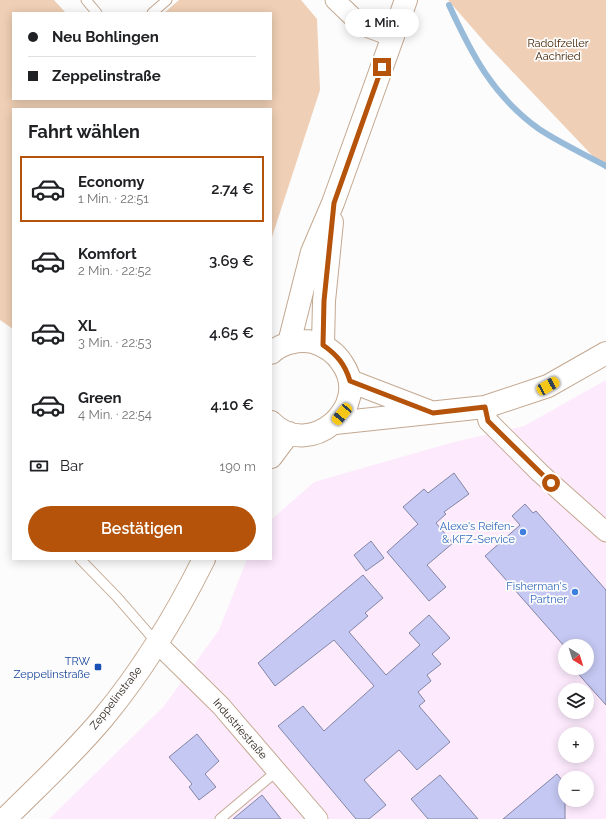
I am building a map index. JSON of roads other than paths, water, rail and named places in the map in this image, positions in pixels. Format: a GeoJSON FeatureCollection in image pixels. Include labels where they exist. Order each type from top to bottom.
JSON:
{"type":"FeatureCollection","features":[{"type":"Feature","properties":{"kind":"main road"},"geometry":{"type":"LineString","coordinates":[[280,348],[312,252],[334,203],[406,0]]}},
{"type":"Feature","properties":{"kind":"main road"},"geometry":{"type":"LineString","coordinates":[[323,345],[324,301],[334,203]]}},
{"type":"Feature","properties":{"kind":"main road"},"geometry":{"type":"LineString","coordinates":[[280,348],[306,340],[323,345],[337,354],[346,368],[350,381],[349,398],[342,414],[335,423]]}},
{"type":"Feature","properties":{"kind":"main road"},"geometry":{"type":"LineString","coordinates":[[272,454],[280,428],[302,436],[315,434],[335,423],[485,407],[548,386],[606,353]]}},
{"type":"Feature","properties":{"kind":"main road"},"geometry":{"type":"LineString","coordinates":[[350,381],[433,413]]}},
{"type":"Feature","properties":{"kind":"main road","name":"Zeppelinstraße"},"geometry":{"type":"LineString","coordinates":[[5,819],[103,718],[157,643],[178,609],[203,560]]}},
{"type":"Feature","properties":{"kind":"street"},"geometry":{"type":"LineString","coordinates":[[336,0],[361,25],[393,37]]}},
{"type":"Feature","properties":{"kind":"street"},"geometry":{"type":"LineString","coordinates":[[485,407],[488,421],[540,473],[606,532]]}},
{"type":"Feature","properties":{"kind":"street","name":"Industriestraße"},"geometry":{"type":"LineString","coordinates":[[157,643],[221,706],[318,819]]}},
{"type":"Feature","properties":{"kind":"lane"},"geometry":{"type":"LineString","coordinates":[[86,0],[96,12]]}},
{"type":"Feature","properties":{"kind":"lane"},"geometry":{"type":"LineString","coordinates":[[153,12],[167,0]]}},
{"type":"Feature","properties":{"kind":"lane"},"geometry":{"type":"LineString","coordinates":[[81,560],[117,597],[157,643]]}},
{"type":"Feature","properties":{"kind":"lane"},"geometry":{"type":"LineString","coordinates":[[220,819],[277,771]]}},
{"type":"Feature","properties":{"kind":"waterway"},"geometry":{"type":"LineString","coordinates":[[449,5],[475,58],[496,88],[509,103],[539,129],[606,166]]}},
{"type":"Feature","properties":{"kind":"place","name":"Alexe's Reifen- & KFZ-Service"},"geometry":{"type":"Point","coordinates":[523,532]}},
{"type":"Feature","properties":{"kind":"place","name":"Fisherman's Partner"},"geometry":{"type":"Point","coordinates":[575,592]}},
{"type":"Feature","properties":{"kind":"place","name":"TRW Zeppelinstraße"},"geometry":{"type":"Point","coordinates":[98,667]}},
{"type":"Feature","properties":{"kind":"park label","name":"Radolfzeller Aachried"},"geometry":{"type":"Point","coordinates":[558,49]}}]}
